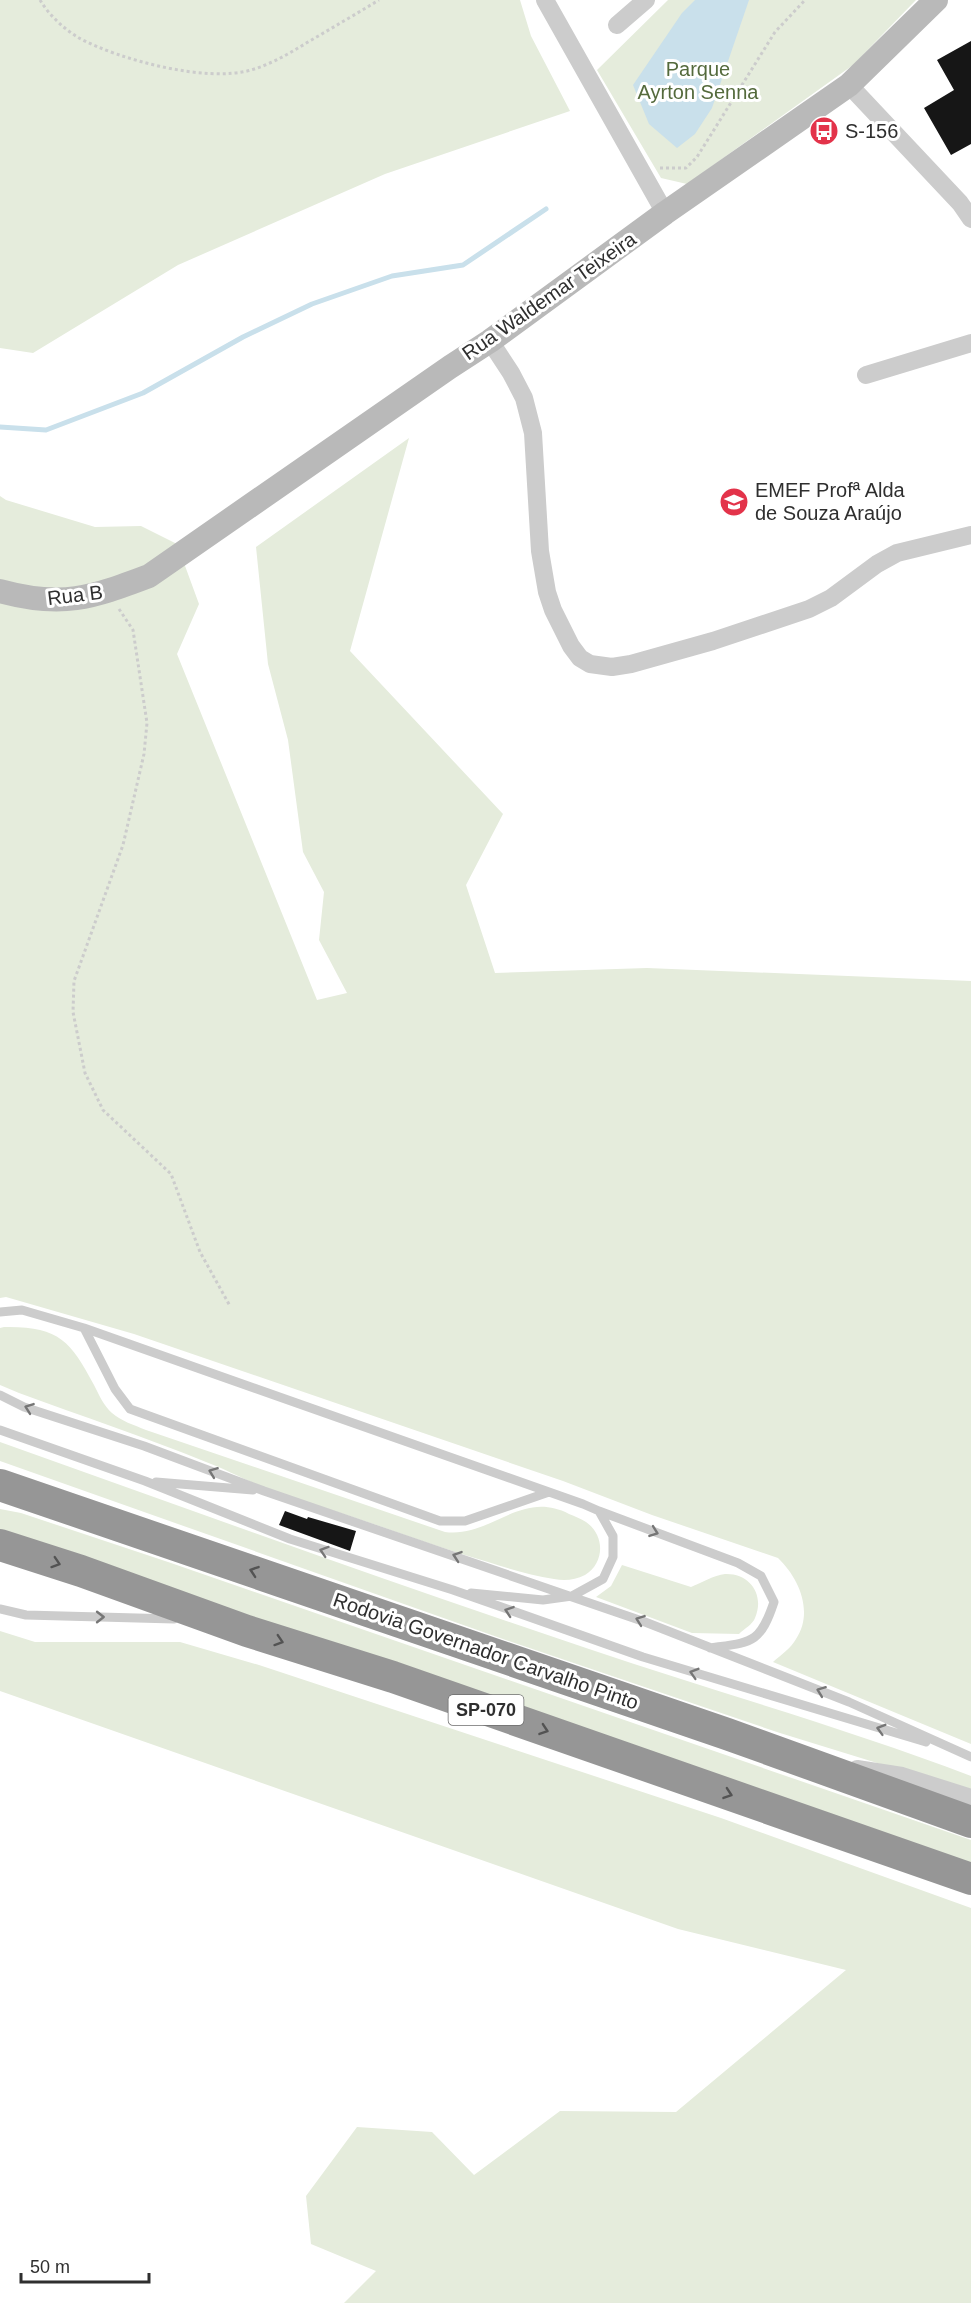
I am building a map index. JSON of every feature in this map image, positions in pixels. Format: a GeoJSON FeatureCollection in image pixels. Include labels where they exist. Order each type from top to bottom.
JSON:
{"type":"FeatureCollection","features":[{"type":"Feature","properties":{"kind":"highway","name":"Rodovia Governador Carvalho Pinto"},"geometry":{"type":"LineString","coordinates":[[6,1486],[808,1762],[971,1822]]}},
{"type":"Feature","properties":{"kind":"highway","name":"SP-070"},"geometry":{"type":"LineString","coordinates":[[0,1545],[81,1571],[247,1631],[405,1681],[971,1879]]}},
{"type":"Feature","properties":{"kind":"street"},"geometry":{"type":"LineString","coordinates":[[545,0],[665,213]]}},
{"type":"Feature","properties":{"kind":"street"},"geometry":{"type":"LineString","coordinates":[[617,25],[646,0]]}},
{"type":"Feature","properties":{"kind":"street","name":"Rua Waldemar Teixeira"},"geometry":{"type":"LineString","coordinates":[[149,576],[490,341],[665,213],[849,85],[936,0]]}},
{"type":"Feature","properties":{"kind":"street"},"geometry":{"type":"LineString","coordinates":[[849,85],[960,203],[971,219]]}},
{"type":"Feature","properties":{"kind":"street"},"geometry":{"type":"LineString","coordinates":[[490,341],[524,398],[533,433],[540,551],[550,601],[571,646],[580,658],[590,664],[612,667],[631,664],[713,641],[809,609],[831,598],[877,564],[897,553],[971,535]]}},
{"type":"Feature","properties":{"kind":"street"},"geometry":{"type":"LineString","coordinates":[[866,375],[971,343]]}},
{"type":"Feature","properties":{"kind":"street","name":"Rua B"},"geometry":{"type":"LineString","coordinates":[[0,591],[41,600],[74,599],[109,592],[149,576]]}},
{"type":"Feature","properties":{"kind":"street"},"geometry":{"type":"LineString","coordinates":[[808,1762],[902,1776],[971,1798]]}},
{"type":"Feature","properties":{"kind":"lane"},"geometry":{"type":"LineString","coordinates":[[0,1312],[22,1310],[84,1328],[549,1492],[738,1563],[761,1576],[774,1602],[765,1628],[747,1642],[710,1648]]}},
{"type":"Feature","properties":{"kind":"lane"},"geometry":{"type":"LineString","coordinates":[[84,1328],[115,1389],[130,1408],[440,1521],[465,1521],[549,1492]]}},
{"type":"Feature","properties":{"kind":"lane"},"geometry":{"type":"LineString","coordinates":[[0,1395],[24,1407],[144,1446],[264,1491],[645,1622],[849,1702],[971,1757]]}},
{"type":"Feature","properties":{"kind":"lane"},"geometry":{"type":"LineString","coordinates":[[0,1430],[145,1481],[290,1539],[453,1590],[643,1657],[957,1751]]}},
{"type":"Feature","properties":{"kind":"lane"},"geometry":{"type":"LineString","coordinates":[[145,1481],[264,1491]]}},
{"type":"Feature","properties":{"kind":"lane"},"geometry":{"type":"LineString","coordinates":[[453,1590],[535,1600],[572,1596],[603,1579],[613,1557],[613,1536],[599,1511]]}},
{"type":"Feature","properties":{"kind":"lane"},"geometry":{"type":"LineString","coordinates":[[0,1609],[26,1615],[165,1617],[247,1631]]}},
{"type":"Feature","properties":{"kind":"path"},"geometry":{"type":"LineString","coordinates":[[40,0],[48,12],[78,37],[122,57],[190,72],[223,74],[249,71],[272,63],[379,0]]}},
{"type":"Feature","properties":{"kind":"path"},"geometry":{"type":"LineString","coordinates":[[655,168],[686,168],[697,157],[775,32],[805,0]]}},
{"type":"Feature","properties":{"kind":"path"},"geometry":{"type":"LineString","coordinates":[[109,592],[133,630],[147,723],[144,754],[123,845],[74,981],[73,1012],[85,1073],[103,1110],[171,1174],[200,1252],[230,1306]]}},
{"type":"Feature","properties":{"kind":"green space"},"geometry":{"type":"Polygon","coordinates":[[[0,0],[520,0],[531,36],[570,111],[385,174],[178,265],[33,353],[0,348],[0,0]]]}},
{"type":"Feature","properties":{"kind":"green space","name":"Parque Ayrton Senna"},"geometry":{"type":"Polygon","coordinates":[[[668,0],[916,0],[853,65],[687,184],[661,178],[597,70],[668,0]]]}},
{"type":"Feature","properties":{"kind":"green space"},"geometry":{"type":"Polygon","coordinates":[[[409,438],[350,651],[503,814],[466,885],[495,973],[647,968],[971,981],[971,1744],[773,1662],[794,1642],[804,1618],[802,1596],[798,1585],[778,1558],[652,1515],[563,1481],[134,1334],[6,1297],[0,1298],[0,496],[6,500],[95,527],[141,526],[177,544],[199,604],[177,654],[317,1000],[347,993],[319,940],[324,892],[303,852],[288,740],[268,664],[256,547],[409,438]]]}},
{"type":"Feature","properties":{"kind":"green space"},"geometry":{"type":"Polygon","coordinates":[[[0,1328],[37,1329],[60,1339],[77,1357],[109,1410],[124,1421],[146,1430],[445,1532],[462,1532],[477,1528],[521,1510],[536,1507],[552,1508],[586,1522],[592,1528],[599,1541],[599,1556],[592,1570],[574,1579],[558,1580],[521,1572],[436,1546],[272,1490],[183,1453],[19,1393],[0,1385],[0,1328]]]}},
{"type":"Feature","properties":{"kind":"green space"},"geometry":{"type":"Polygon","coordinates":[[[0,1442],[515,1624],[924,1759],[971,1776],[971,1792],[780,1733],[500,1638],[0,1461],[0,1442]]]}},
{"type":"Feature","properties":{"kind":"green space"},"geometry":{"type":"Polygon","coordinates":[[[0,1509],[21,1513],[171,1563],[971,1840],[971,1874],[0,1532],[0,1509]]]}},
{"type":"Feature","properties":{"kind":"green space"},"geometry":{"type":"Polygon","coordinates":[[[622,1565],[691,1587],[712,1577],[725,1574],[742,1577],[753,1587],[756,1594],[758,1609],[755,1618],[739,1634],[692,1633],[596,1597],[611,1586],[622,1565]]]}},
{"type":"Feature","properties":{"kind":"green space"},"geometry":{"type":"Polygon","coordinates":[[[0,1631],[35,1642],[180,1642],[259,1665],[721,1818],[971,1908],[971,2303],[344,2303],[376,2271],[311,2244],[306,2196],[357,2127],[432,2132],[474,2175],[560,2111],[676,2112],[846,1970],[678,1929],[0,1691],[0,1631]]]}},
{"type":"Feature","properties":{"kind":"water"},"geometry":{"type":"Polygon","coordinates":[[[695,0],[749,0],[712,108],[695,134],[677,148],[649,124],[633,85],[682,13],[695,0]]]}},
{"type":"Feature","properties":{"kind":"building"},"geometry":{"type":"Polygon","coordinates":[[[971,41],[971,144],[951,155],[924,108],[954,90],[937,60],[971,41]]]}},
{"type":"Feature","properties":{"kind":"building"},"geometry":{"type":"Polygon","coordinates":[[[285,1511],[356,1531],[350,1551],[279,1525],[285,1511]]]}},
{"type":"Feature","properties":{"kind":"waterway"},"geometry":{"type":"LineString","coordinates":[[0,427],[46,430],[143,393],[243,337],[312,304],[392,276],[463,265],[546,209]]}},
{"type":"Feature","properties":{"kind":"place","name":"S-156"},"geometry":{"type":"Point","coordinates":[824,131]}},
{"type":"Feature","properties":{"kind":"place","name":"EMEF Profª Alda de Souza Araújo"},"geometry":{"type":"Point","coordinates":[734,502]}}]}
